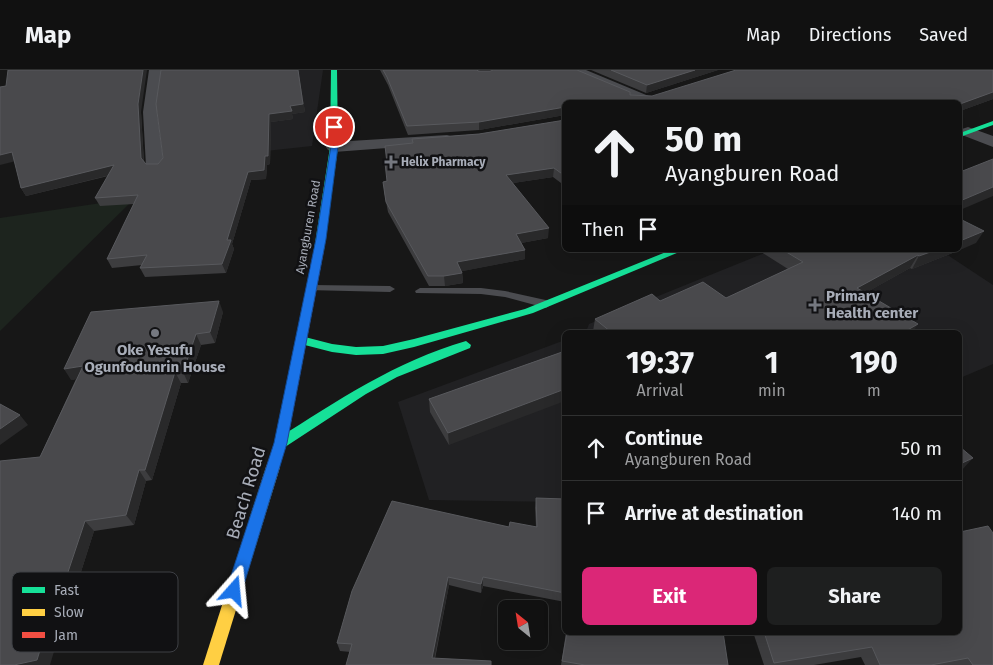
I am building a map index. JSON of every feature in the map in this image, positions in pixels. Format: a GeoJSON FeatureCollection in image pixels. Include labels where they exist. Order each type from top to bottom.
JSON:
{"type":"FeatureCollection","features":[{"type":"Feature","properties":{"kind":"main road","name":"Ayangburen Road"},"geometry":{"type":"LineString","coordinates":[[291,388],[321,239],[334,146],[334,70]]}},
{"type":"Feature","properties":{"kind":"main road"},"geometry":{"type":"LineString","coordinates":[[964,134],[993,123]]}},
{"type":"Feature","properties":{"kind":"main road"},"geometry":{"type":"LineString","coordinates":[[301,340],[356,351],[382,350],[414,344],[529,311],[674,252]]}},
{"type":"Feature","properties":{"kind":"main road"},"geometry":{"type":"LineString","coordinates":[[492,333],[529,311]]}},
{"type":"Feature","properties":{"kind":"main road"},"geometry":{"type":"LineString","coordinates":[[281,443],[362,390],[393,374],[475,341]]}},
{"type":"Feature","properties":{"kind":"main road","name":"Beach Road"},"geometry":{"type":"LineString","coordinates":[[211,665],[281,443],[291,388]]}},
{"type":"Feature","properties":{"kind":"street"},"geometry":{"type":"LineString","coordinates":[[155,166],[150,112],[156,70]]}},
{"type":"Feature","properties":{"kind":"street"},"geometry":{"type":"LineString","coordinates":[[575,70],[646,100]]}},
{"type":"Feature","properties":{"kind":"street"},"geometry":{"type":"LineString","coordinates":[[964,134],[993,142]]}},
{"type":"Feature","properties":{"kind":"street"},"geometry":{"type":"LineString","coordinates":[[334,146],[458,140]]}},
{"type":"Feature","properties":{"kind":"lane"},"geometry":{"type":"LineString","coordinates":[[311,288],[390,288]]}},
{"type":"Feature","properties":{"kind":"lane"},"geometry":{"type":"LineString","coordinates":[[420,291],[481,291],[504,294],[546,304]]}},
{"type":"Feature","properties":{"kind":"shaded area"},"geometry":{"type":"Polygon","coordinates":[[[230,70],[323,70],[312,146],[246,153],[230,70]]]}},
{"type":"Feature","properties":{"kind":"shaded area"},"geometry":{"type":"Polygon","coordinates":[[[135,198],[0,331],[0,218],[135,198]]]}},
{"type":"Feature","properties":{"kind":"shaded area","name":"Primary Health center"},"geometry":{"type":"Polygon","coordinates":[[[767,252],[943,252],[993,285],[993,364],[962,377],[962,330],[587,330],[589,324],[767,252]]]}},
{"type":"Feature","properties":{"kind":"shaded area"},"geometry":{"type":"Polygon","coordinates":[[[562,341],[562,502],[429,500],[398,402],[562,341]]]}},
{"type":"Feature","properties":{"kind":"building"},"geometry":{"type":"Polygon","coordinates":[[[8,70],[143,70],[138,104],[141,158],[146,164],[158,164],[163,158],[156,104],[161,70],[298,70],[303,104],[290,106],[292,111],[269,114],[268,156],[265,156],[264,170],[248,172],[227,240],[231,240],[222,264],[140,268],[147,255],[107,259],[138,195],[95,198],[114,165],[21,188],[12,152],[0,155],[0,87],[6,86],[8,70]]]}},
{"type":"Feature","properties":{"kind":"building"},"geometry":{"type":"Polygon","coordinates":[[[383,70],[577,70],[630,92],[630,95],[652,96],[736,70],[993,70],[993,92],[962,103],[962,100],[562,100],[562,108],[479,122],[407,126],[383,70]]]}},
{"type":"Feature","properties":{"kind":"building"},"geometry":{"type":"Polygon","coordinates":[[[611,70],[695,70],[647,85],[611,70]]]}},
{"type":"Feature","properties":{"kind":"building"},"geometry":{"type":"Polygon","coordinates":[[[562,120],[562,174],[554,168],[506,175],[549,228],[516,234],[525,250],[457,262],[462,273],[428,276],[386,202],[383,182],[387,181],[385,146],[413,143],[412,139],[479,134],[562,120]]]}},
{"type":"Feature","properties":{"kind":"building"},"geometry":{"type":"Polygon","coordinates":[[[993,159],[993,187],[962,200],[962,171],[993,159]]]}},
{"type":"Feature","properties":{"kind":"building"},"geometry":{"type":"Polygon","coordinates":[[[962,220],[984,231],[962,240],[962,220]]]}},
{"type":"Feature","properties":{"kind":"building"},"geometry":{"type":"Polygon","coordinates":[[[786,252],[930,252],[918,255],[857,288],[918,324],[908,330],[609,330],[595,319],[652,294],[660,301],[703,282],[726,298],[803,262],[786,252]]]}},
{"type":"Feature","properties":{"kind":"building"},"geometry":{"type":"Polygon","coordinates":[[[219,301],[210,332],[196,334],[183,372],[175,372],[145,470],[139,470],[126,515],[85,521],[68,572],[12,572],[12,652],[39,652],[37,660],[14,665],[0,665],[0,461],[40,457],[83,366],[64,369],[91,312],[219,301]]]}},
{"type":"Feature","properties":{"kind":"building"},"geometry":{"type":"Polygon","coordinates":[[[562,352],[562,390],[448,433],[429,399],[562,352]]]}},
{"type":"Feature","properties":{"kind":"building"},"geometry":{"type":"Polygon","coordinates":[[[0,404],[20,415],[0,429],[0,404]]]}},
{"type":"Feature","properties":{"kind":"building"},"geometry":{"type":"Polygon","coordinates":[[[962,449],[973,458],[962,463],[962,449]]]}},
{"type":"Feature","properties":{"kind":"building"},"geometry":{"type":"Polygon","coordinates":[[[536,498],[562,499],[562,592],[483,577],[481,584],[448,577],[432,658],[491,661],[491,665],[346,665],[352,644],[337,643],[352,591],[392,501],[509,527],[510,522],[537,527],[536,498]]]}},
{"type":"Feature","properties":{"kind":"building"},"geometry":{"type":"Polygon","coordinates":[[[988,526],[993,533],[993,665],[973,665],[968,658],[931,665],[880,665],[872,647],[774,663],[765,635],[962,635],[962,532],[988,526]]]}},
{"type":"Feature","properties":{"kind":"building"},"geometry":{"type":"Polygon","coordinates":[[[566,635],[723,635],[728,665],[585,665],[562,661],[566,635]]]}},
{"type":"Feature","properties":{"kind":"traffic: fast"},"geometry":{"type":"LineString","coordinates":[[319,250],[334,147],[334,70]]}},
{"type":"Feature","properties":{"kind":"traffic: fast"},"geometry":{"type":"LineString","coordinates":[[962,134],[993,123]]}},
{"type":"Feature","properties":{"kind":"traffic: fast"},"geometry":{"type":"LineString","coordinates":[[301,340],[332,348],[356,351],[383,350],[414,343],[529,311],[674,252]]}},
{"type":"Feature","properties":{"kind":"traffic: fast"},"geometry":{"type":"LineString","coordinates":[[281,443],[362,391],[393,374],[466,345]]}},
{"type":"Feature","properties":{"kind":"traffic: slow"},"geometry":{"type":"LineString","coordinates":[[211,665],[273,467]]}},
{"type":"Feature","properties":{"kind":"traffic: jam"},"geometry":{"type":"LineString","coordinates":[[273,467],[281,443],[319,250]]}},
{"type":"Feature","properties":{"kind":"place","name":"Helix Pharmacy"},"geometry":{"type":"Point","coordinates":[391,162]}},
{"type":"Feature","properties":{"kind":"place","name":"Primary Health center"},"geometry":{"type":"Point","coordinates":[815,305]}},
{"type":"Feature","properties":{"kind":"place","name":"Oke Yesufu Ogunfodunrin House"},"geometry":{"type":"Point","coordinates":[155,333]}},
{"type":"Feature","properties":{"kind":"route"},"geometry":{"type":"LineString","coordinates":[[234,591],[281,443],[321,239],[334,146],[334,127]]}}]}
